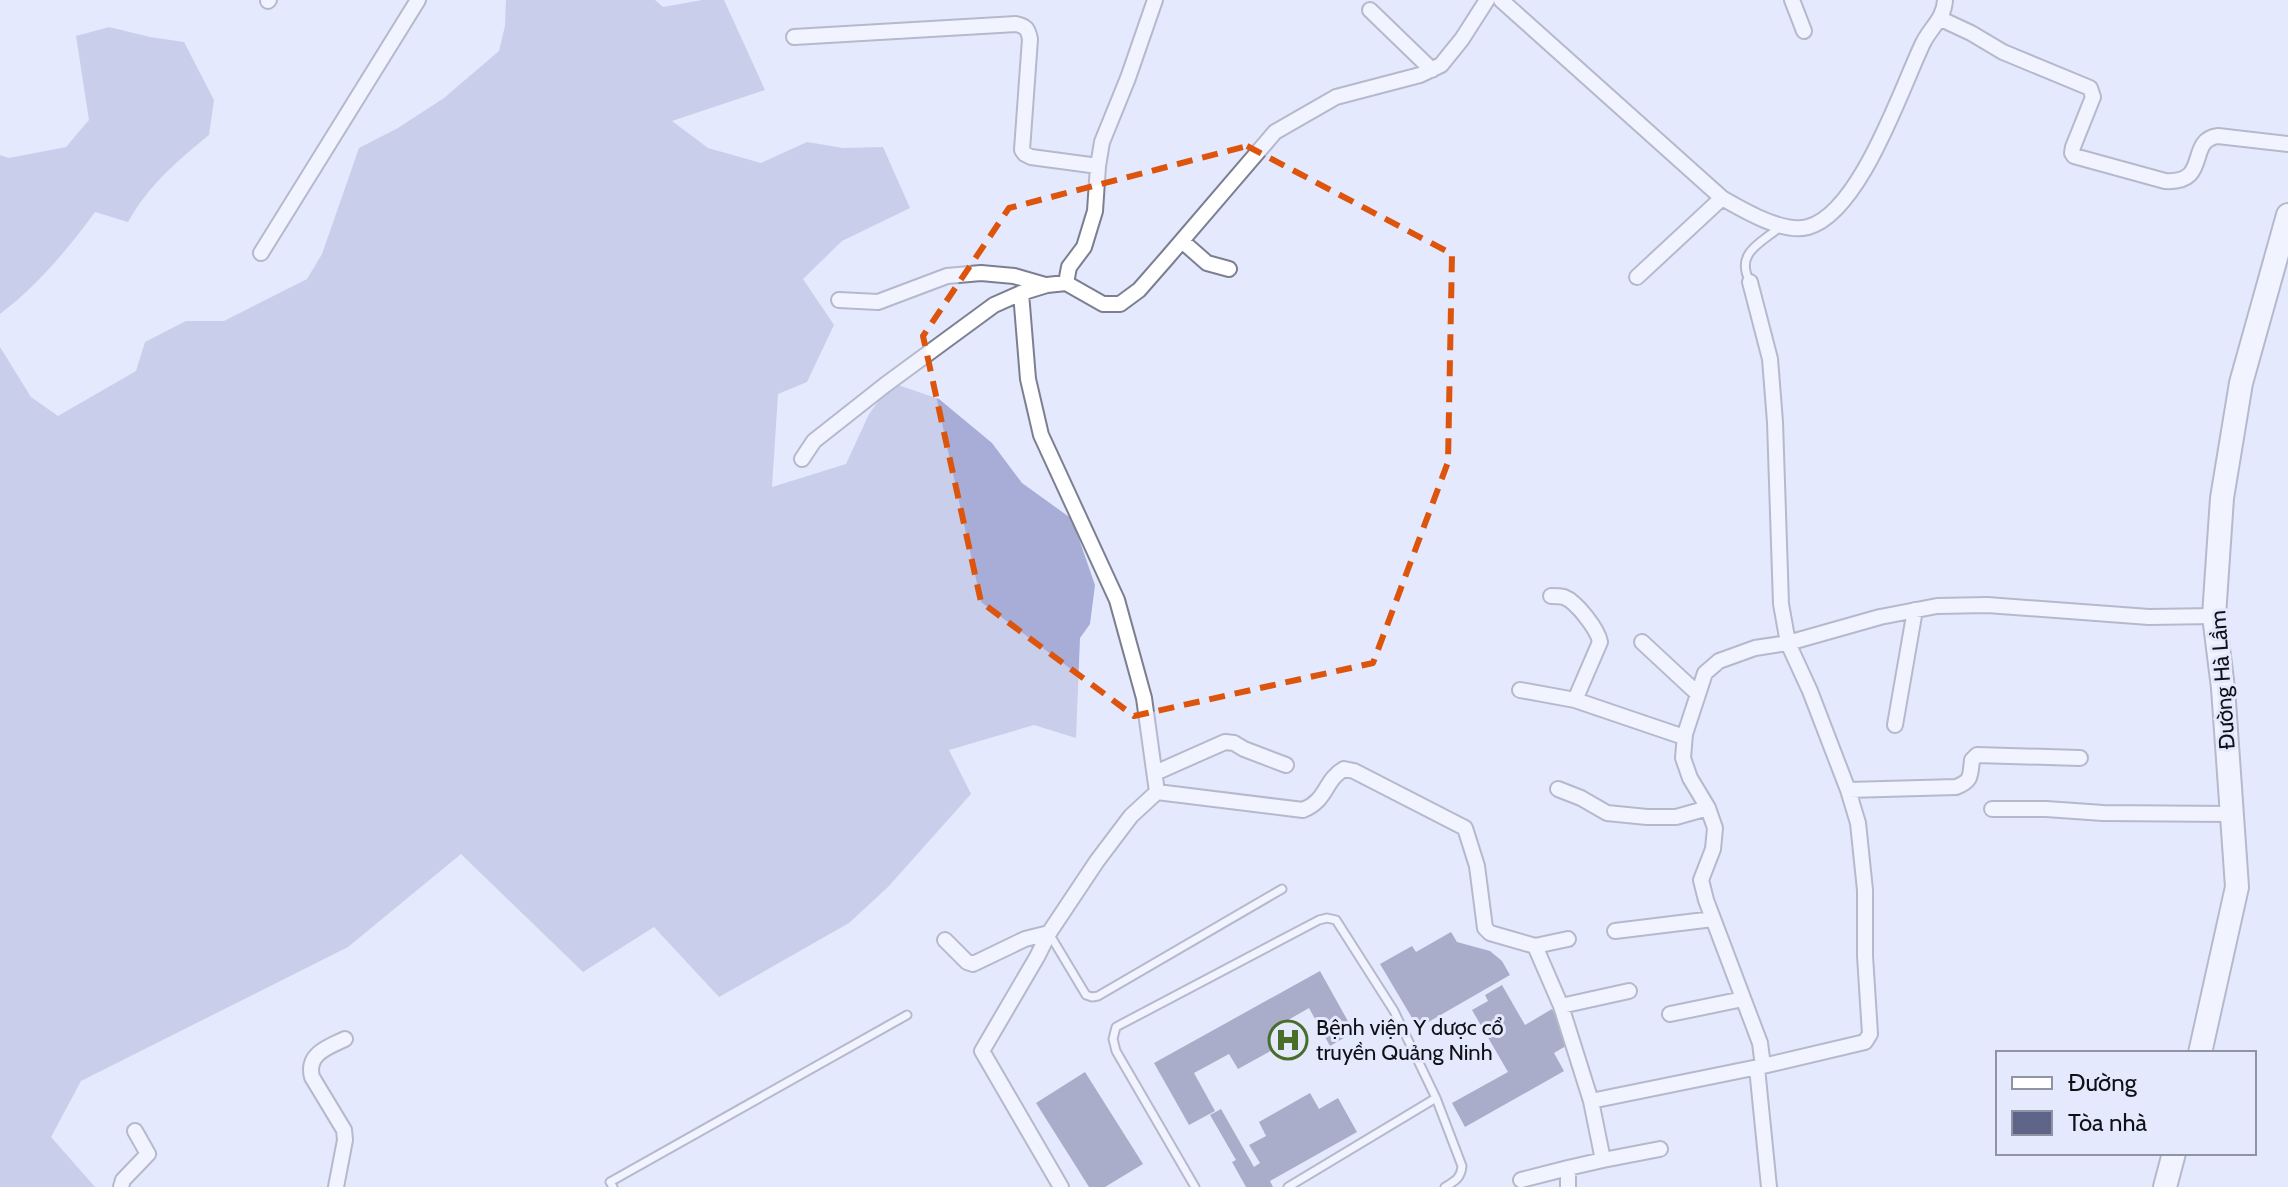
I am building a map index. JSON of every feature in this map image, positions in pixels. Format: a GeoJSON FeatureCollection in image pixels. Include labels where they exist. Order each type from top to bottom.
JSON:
{"type":"FeatureCollection","features":[{"type":"Feature","properties":{"kind":"main road","name":"Đường Hà Lầm"},"geometry":{"type":"LineString","coordinates":[[2200,1051],[2237,887],[2223,688],[2214,616],[2222,498],[2241,383],[2288,215]]}},
{"type":"Feature","properties":{"kind":"main road"},"geometry":{"type":"LineString","coordinates":[[2165,1187],[2173,1155]]}},
{"type":"Feature","properties":{"kind":"street"},"geometry":{"type":"LineString","coordinates":[[261,253],[418,0]]}},
{"type":"Feature","properties":{"kind":"street"},"geometry":{"type":"LineString","coordinates":[[1066,283],[1069,267],[1084,247],[1095,211],[1102,142],[1155,0]]}},
{"type":"Feature","properties":{"kind":"street"},"geometry":{"type":"LineString","coordinates":[[802,459],[814,441],[994,305],[1047,285],[1066,283],[1103,304],[1120,304],[1139,290],[1275,132],[1336,97],[1441,65],[1487,0]]}},
{"type":"Feature","properties":{"kind":"street"},"geometry":{"type":"LineString","coordinates":[[1501,0],[1722,198],[1750,214],[1795,228],[1808,227],[1824,219],[1840,204],[1868,165],[1925,38],[1941,19],[1945,0]]}},
{"type":"Feature","properties":{"kind":"street"},"geometry":{"type":"LineString","coordinates":[[1792,0],[1804,31]]}},
{"type":"Feature","properties":{"kind":"street"},"geometry":{"type":"LineString","coordinates":[[1370,10],[1432,70]]}},
{"type":"Feature","properties":{"kind":"street"},"geometry":{"type":"LineString","coordinates":[[1941,19],[2003,52],[2090,88],[2093,97],[2073,147],[2074,156],[2178,182],[2193,171],[2209,137],[2288,144]]}},
{"type":"Feature","properties":{"kind":"street"},"geometry":{"type":"LineString","coordinates":[[794,37],[1024,26],[1029,31],[1030,39],[1022,150],[1031,157],[1098,166]]}},
{"type":"Feature","properties":{"kind":"street"},"geometry":{"type":"LineString","coordinates":[[1637,277],[1722,198]]}},
{"type":"Feature","properties":{"kind":"street"},"geometry":{"type":"LineString","coordinates":[[1182,241],[1207,263],[1229,269]]}},
{"type":"Feature","properties":{"kind":"street"},"geometry":{"type":"LineString","coordinates":[[839,300],[878,302],[947,276],[981,273],[1014,276],[1047,285]]}},
{"type":"Feature","properties":{"kind":"street"},"geometry":{"type":"LineString","coordinates":[[1591,1101],[1865,1042],[1870,1034],[1865,890],[1858,823],[1810,691],[1788,643],[1781,604],[1770,359],[1750,282]]}},
{"type":"Feature","properties":{"kind":"street"},"geometry":{"type":"LineString","coordinates":[[1021,293],[1028,379],[1041,435],[1117,600],[1144,698],[1157,792]]}},
{"type":"Feature","properties":{"kind":"street"},"geometry":{"type":"LineString","coordinates":[[1551,596],[1566,597],[1581,610],[1599,634],[1600,642],[1575,700]]}},
{"type":"Feature","properties":{"kind":"street"},"geometry":{"type":"LineString","coordinates":[[1769,1187],[1760,1043],[1701,880],[1713,849],[1715,828],[1683,758],[1685,734],[1705,673],[1719,661],[1755,648],[1788,643],[1880,617],[1937,606],[1987,605],[2149,617],[2214,616]]}},
{"type":"Feature","properties":{"kind":"street"},"geometry":{"type":"LineString","coordinates":[[1895,725],[1915,610]]}},
{"type":"Feature","properties":{"kind":"street"},"geometry":{"type":"LineString","coordinates":[[1642,642],[1698,694]]}},
{"type":"Feature","properties":{"kind":"street"},"geometry":{"type":"LineString","coordinates":[[1520,690],[1575,700],[1678,735],[1685,734]]}},
{"type":"Feature","properties":{"kind":"street"},"geometry":{"type":"LineString","coordinates":[[1155,773],[1225,742],[1286,765]]}},
{"type":"Feature","properties":{"kind":"street"},"geometry":{"type":"LineString","coordinates":[[1848,790],[1956,787],[1969,779],[1972,760],[1977,755],[2080,758]]}},
{"type":"Feature","properties":{"kind":"street"},"geometry":{"type":"LineString","coordinates":[[1061,1187],[982,1051],[1049,933],[1097,861],[1131,816],[1157,792],[1303,810],[1318,802],[1336,773],[1344,769],[1354,771],[1465,828],[1477,866],[1485,928],[1490,933],[1535,946],[1568,939]]}},
{"type":"Feature","properties":{"kind":"street"},"geometry":{"type":"LineString","coordinates":[[1558,789],[1607,813],[1676,817],[1708,808]]}},
{"type":"Feature","properties":{"kind":"street"},"geometry":{"type":"LineString","coordinates":[[1992,809],[2231,814]]}},
{"type":"Feature","properties":{"kind":"street"},"geometry":{"type":"LineString","coordinates":[[1615,931],[1713,919]]}},
{"type":"Feature","properties":{"kind":"street"},"geometry":{"type":"LineString","coordinates":[[945,940],[973,964],[1025,939],[1049,933]]}},
{"type":"Feature","properties":{"kind":"street"},"geometry":{"type":"LineString","coordinates":[[1535,946],[1561,1006],[1591,1101],[1603,1160]]}},
{"type":"Feature","properties":{"kind":"street"},"geometry":{"type":"LineString","coordinates":[[1561,1006],[1629,991]]}},
{"type":"Feature","properties":{"kind":"street"},"geometry":{"type":"LineString","coordinates":[[1670,1014],[1743,999]]}},
{"type":"Feature","properties":{"kind":"street"},"geometry":{"type":"LineString","coordinates":[[336,1187],[344,1130],[310,1069],[312,1060],[320,1050],[345,1039]]}},
{"type":"Feature","properties":{"kind":"street"},"geometry":{"type":"LineString","coordinates":[[121,1187],[123,1180],[148,1154],[135,1131]]}},
{"type":"Feature","properties":{"kind":"street"},"geometry":{"type":"LineString","coordinates":[[1521,1180],[1660,1149]]}},
{"type":"Feature","properties":{"kind":"street"},"geometry":{"type":"LineString","coordinates":[[1568,1168],[1568,1187]]}},
{"type":"Feature","properties":{"kind":"lane"},"geometry":{"type":"LineString","coordinates":[[1750,282],[1745,270],[1748,255],[1757,243],[1782,226]]}},
{"type":"Feature","properties":{"kind":"lane"},"geometry":{"type":"LineString","coordinates":[[1049,933],[1086,995],[1098,996],[1282,889]]}},
{"type":"Feature","properties":{"kind":"lane"},"geometry":{"type":"LineString","coordinates":[[1195,1187],[1116,1051],[1113,1039],[1116,1027],[1327,918],[1336,920],[1394,1011],[1436,1098],[1462,1166],[1461,1174],[1445,1187]]}},
{"type":"Feature","properties":{"kind":"lane"},"geometry":{"type":"LineString","coordinates":[[613,1187],[610,1182],[907,1015]]}},
{"type":"Feature","properties":{"kind":"lane"},"geometry":{"type":"LineString","coordinates":[[1288,1187],[1436,1098]]}},
{"type":"Feature","properties":{"kind":"highlighted area"},"geometry":{"type":"Polygon","coordinates":[[[1247,146],[1452,254],[1448,462],[1373,663],[1134,716],[981,602],[923,336],[1009,208],[1247,146]]]}},
{"type":"Feature","properties":{"kind":"shaded area"},"geometry":{"type":"Polygon","coordinates":[[[506,0],[655,0],[663,7],[702,0],[724,0],[765,90],[672,121],[708,148],[761,163],[807,142],[843,148],[883,147],[910,208],[842,241],[803,279],[834,325],[807,382],[778,394],[772,487],[846,464],[869,414],[892,383],[939,399],[992,443],[1022,483],[1072,519],[1095,585],[1090,624],[1080,638],[1076,738],[1034,725],[949,750],[971,794],[888,887],[849,923],[719,997],[654,927],[583,972],[461,854],[348,947],[81,1081],[51,1137],[95,1187],[0,1187],[0,347],[31,397],[58,416],[136,371],[145,342],[186,321],[224,321],[307,279],[322,254],[359,148],[398,128],[444,98],[499,51],[505,26],[506,0]]]}},
{"type":"Feature","properties":{"kind":"shaded area"},"geometry":{"type":"Polygon","coordinates":[[[109,27],[184,42],[214,100],[209,135],[154,186],[128,222],[95,212],[51,266],[0,314],[0,155],[9,158],[66,147],[89,120],[76,36],[109,27]]]}},
{"type":"Feature","properties":{"kind":"building"},"geometry":{"type":"Polygon","coordinates":[[[1451,932],[1457,942],[1490,951],[1502,961],[1510,975],[1418,1028],[1380,964],[1412,946],[1416,952],[1451,932]]]}},
{"type":"Feature","properties":{"kind":"building"},"geometry":{"type":"Polygon","coordinates":[[[1320,971],[1354,1032],[1330,1046],[1309,1008],[1276,1027],[1285,1043],[1238,1069],[1229,1054],[1194,1073],[1215,1111],[1189,1125],[1154,1063],[1320,971]]]}},
{"type":"Feature","properties":{"kind":"building"},"geometry":{"type":"Polygon","coordinates":[[[1502,985],[1525,1025],[1552,1009],[1571,1043],[1554,1053],[1564,1071],[1465,1127],[1452,1103],[1508,1072],[1472,1010],[1488,1001],[1485,995],[1502,985]]]}},
{"type":"Feature","properties":{"kind":"building"},"geometry":{"type":"Polygon","coordinates":[[[1085,1072],[1143,1164],[1105,1187],[1089,1187],[1036,1103],[1085,1072]]]}},
{"type":"Feature","properties":{"kind":"building"},"geometry":{"type":"Polygon","coordinates":[[[1310,1093],[1319,1109],[1338,1098],[1357,1132],[1270,1181],[1273,1187],[1246,1187],[1232,1162],[1236,1160],[1210,1115],[1221,1109],[1254,1167],[1260,1163],[1249,1145],[1266,1136],[1259,1122],[1310,1093]]]}},
{"type":"Feature","properties":{"kind":"place","name":"Bệnh viện Y dược cổ truyền Quảng Ninh"},"geometry":{"type":"Point","coordinates":[1288,1040]}}]}
